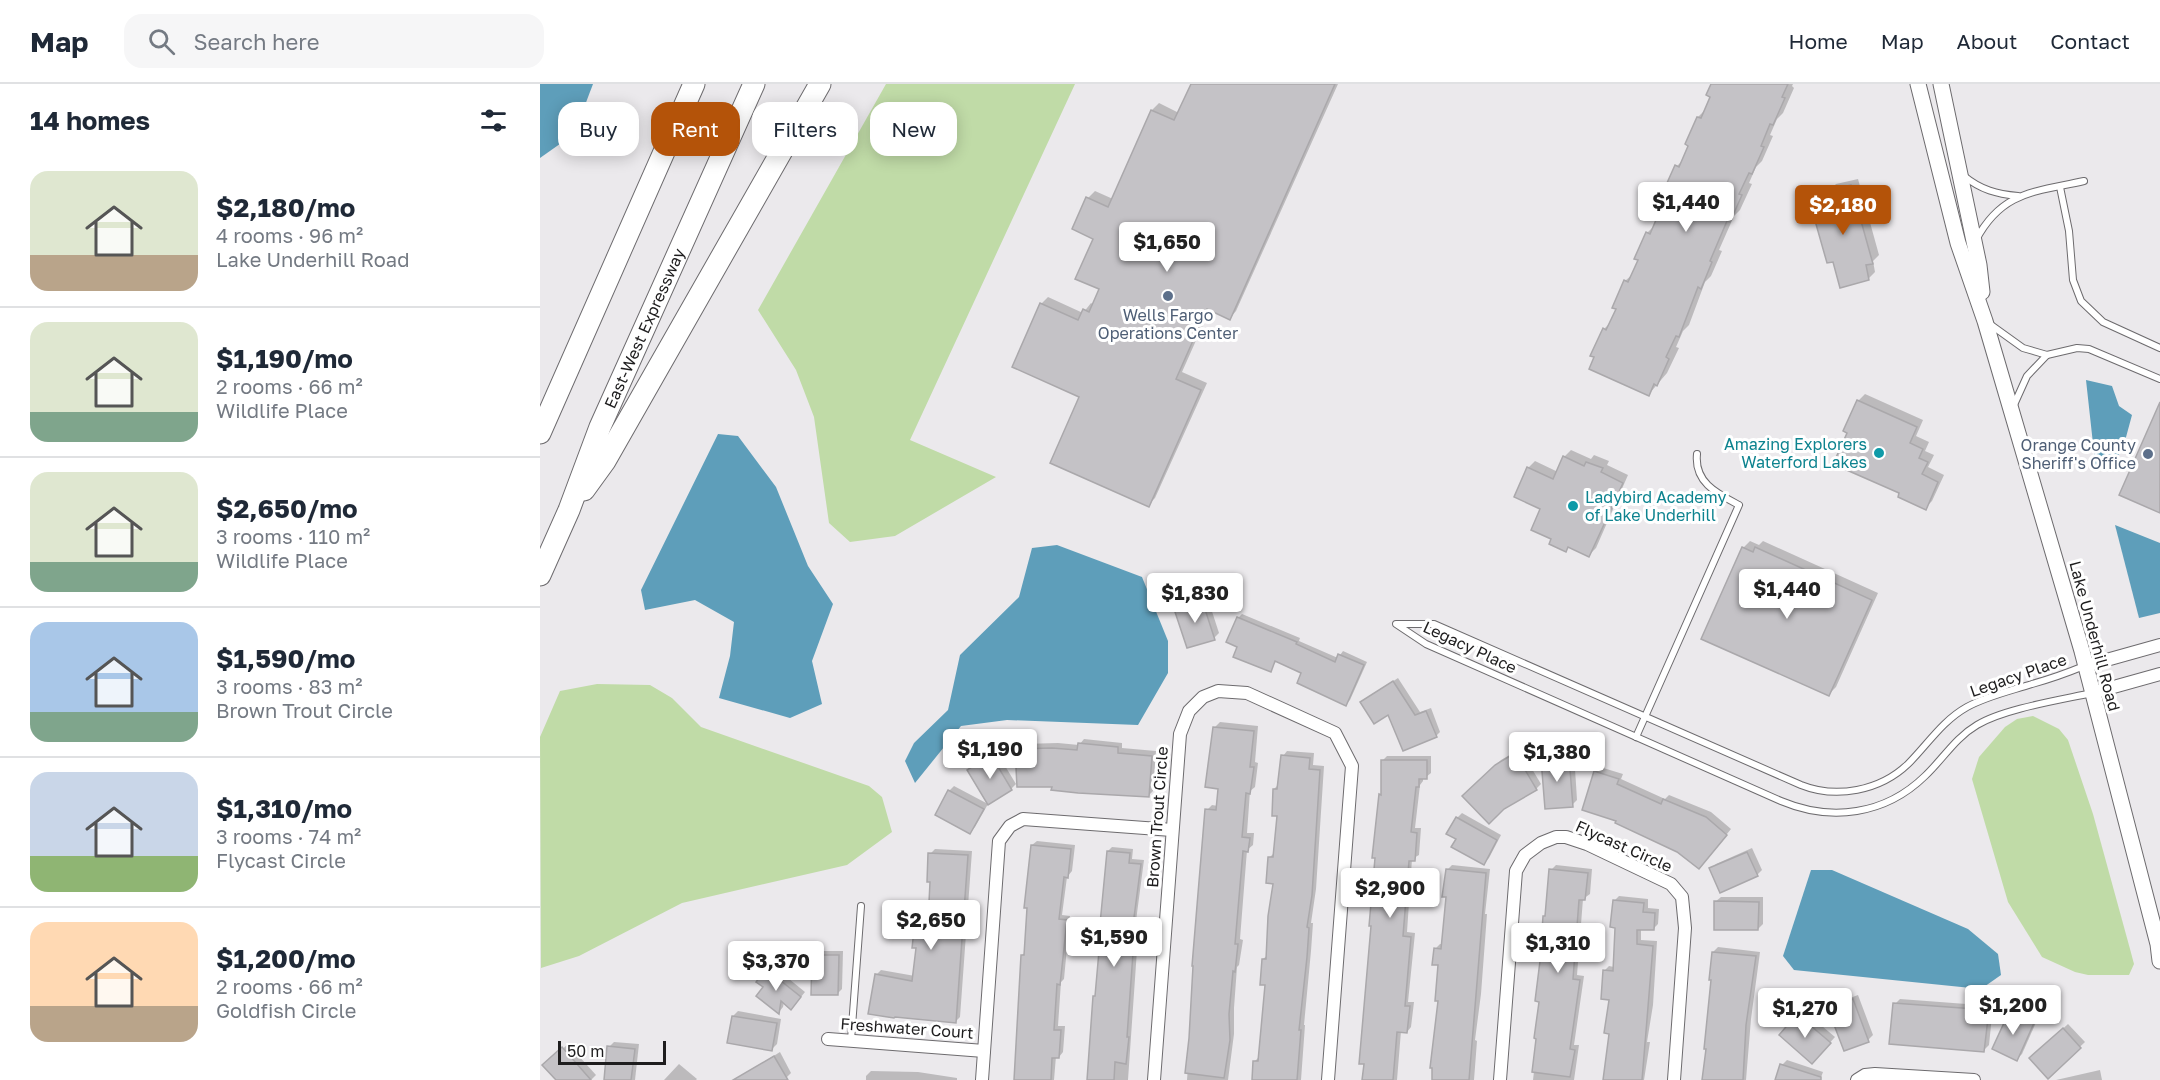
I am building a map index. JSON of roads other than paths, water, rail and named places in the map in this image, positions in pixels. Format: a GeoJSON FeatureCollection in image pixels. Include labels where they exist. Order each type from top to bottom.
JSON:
{"type":"FeatureCollection","features":[{"type":"Feature","properties":{"kind":"highway"},"geometry":{"type":"LineString","coordinates":[[540,433],[694,84]]}},
{"type":"Feature","properties":{"kind":"highway","name":"East-West Expressway"},"geometry":{"type":"LineString","coordinates":[[540,575],[569,510],[600,428],[754,84]]}},
{"type":"Feature","properties":{"kind":"highway"},"geometry":{"type":"LineString","coordinates":[[569,510],[605,461],[820,84]]}},
{"type":"Feature","properties":{"kind":"street","name":"Lake Underhill Road"},"geometry":{"type":"LineString","coordinates":[[1918,84],[1958,243],[1985,321],[2082,651],[2158,944],[2160,961]]}},
{"type":"Feature","properties":{"kind":"street","name":"Lake Underhill Road"},"geometry":{"type":"LineString","coordinates":[[1941,84],[1974,244],[1985,321]]}},
{"type":"Feature","properties":{"kind":"street"},"geometry":{"type":"LineString","coordinates":[[2085,666],[2160,645]]}},
{"type":"Feature","properties":{"kind":"street"},"geometry":{"type":"LineString","coordinates":[[2092,693],[2160,674]]}},
{"type":"Feature","properties":{"kind":"street","name":"Brown Trout Circle"},"geometry":{"type":"LineString","coordinates":[[1154,1080],[1180,734],[1190,711],[1203,697],[1218,691],[1247,693],[1335,733],[1352,766],[1328,1080]]}},
{"type":"Feature","properties":{"kind":"street"},"geometry":{"type":"LineString","coordinates":[[982,1080],[999,841],[1010,826],[1023,819],[1172,830]]}},
{"type":"Feature","properties":{"kind":"street","name":"Flycast Circle"},"geometry":{"type":"LineString","coordinates":[[1500,1080],[1516,871],[1525,855],[1541,843],[1556,837],[1566,837],[1587,844],[1671,884],[1682,897],[1685,928],[1674,1080]]}},
{"type":"Feature","properties":{"kind":"street","name":"Freshwater Court"},"geometry":{"type":"LineString","coordinates":[[828,1039],[984,1051]]}},
{"type":"Feature","properties":{"kind":"street"},"geometry":{"type":"LineString","coordinates":[[1857,1080],[1875,1074],[1974,1080]]}},
{"type":"Feature","properties":{"kind":"lane"},"geometry":{"type":"LineString","coordinates":[[1959,172],[1987,191],[1998,195],[2019,196],[2084,181]]}},
{"type":"Feature","properties":{"kind":"lane"},"geometry":{"type":"LineString","coordinates":[[2060,187],[2069,231],[2073,280],[2081,301],[2103,322],[2160,348]]}},
{"type":"Feature","properties":{"kind":"lane"},"geometry":{"type":"LineString","coordinates":[[1974,244],[1985,224],[1996,211],[2019,196]]}},
{"type":"Feature","properties":{"kind":"lane"},"geometry":{"type":"LineString","coordinates":[[1985,321],[2023,348],[2047,356]]}},
{"type":"Feature","properties":{"kind":"lane"},"geometry":{"type":"LineString","coordinates":[[2011,410],[2027,376],[2047,356],[2077,348],[2089,349],[2160,379]]}},
{"type":"Feature","properties":{"kind":"lane"},"geometry":{"type":"LineString","coordinates":[[1636,737],[1739,505],[1707,486],[1699,470],[1697,454]]}},
{"type":"Feature","properties":{"kind":"lane","name":"Legacy Place"},"geometry":{"type":"LineString","coordinates":[[2085,666],[1970,705],[1944,723],[1899,772],[1876,785],[1851,791],[1829,792],[1807,788],[1434,624],[1396,624],[1426,644],[1636,737],[1789,804],[1824,812],[1847,813],[1873,808],[1905,793],[1926,776],[1960,738],[1982,722],[2016,711],[2092,693]]}},
{"type":"Feature","properties":{"kind":"lane"},"geometry":{"type":"LineString","coordinates":[[851,1040],[861,906]]}},
{"type":"Feature","properties":{"kind":"water"},"geometry":{"type":"Polygon","coordinates":[[[540,84],[593,84],[586,102],[558,102],[558,145],[540,158],[540,84]]]}},
{"type":"Feature","properties":{"kind":"water"},"geometry":{"type":"Polygon","coordinates":[[[2086,380],[2112,386],[2119,406],[2132,415],[2122,452],[2096,471],[2086,380]]]}},
{"type":"Feature","properties":{"kind":"water"},"geometry":{"type":"Polygon","coordinates":[[[718,434],[738,436],[776,487],[808,566],[833,604],[812,661],[822,704],[790,718],[719,698],[730,656],[734,622],[695,600],[645,610],[641,590],[718,434]]]}},
{"type":"Feature","properties":{"kind":"water"},"geometry":{"type":"Polygon","coordinates":[[[2115,525],[2160,543],[2160,613],[2139,618],[2115,525]]]}},
{"type":"Feature","properties":{"kind":"water"},"geometry":{"type":"Polygon","coordinates":[[[1057,545],[1142,577],[1168,641],[1168,673],[1138,725],[1007,720],[961,726],[915,783],[905,761],[914,743],[948,710],[960,655],[1019,597],[1032,548],[1057,545]]]}},
{"type":"Feature","properties":{"kind":"water"},"geometry":{"type":"Polygon","coordinates":[[[1811,870],[1832,870],[1968,929],[1998,954],[2001,975],[1981,989],[1794,970],[1783,956],[1811,870]]]}},
{"type":"Feature","properties":{"kind":"place","name":"Wells Fargo Operations Center"},"geometry":{"type":"Point","coordinates":[1168,296]}},
{"type":"Feature","properties":{"kind":"place","name":"Amazing Explorers Waterford Lakes"},"geometry":{"type":"Point","coordinates":[1879,453]}},
{"type":"Feature","properties":{"kind":"place","name":"Orange County Sheriff's Office"},"geometry":{"type":"Point","coordinates":[2148,454]}},
{"type":"Feature","properties":{"kind":"place","name":"Ladybird Academy of Lake Underhill"},"geometry":{"type":"Point","coordinates":[1573,506]}}]}
